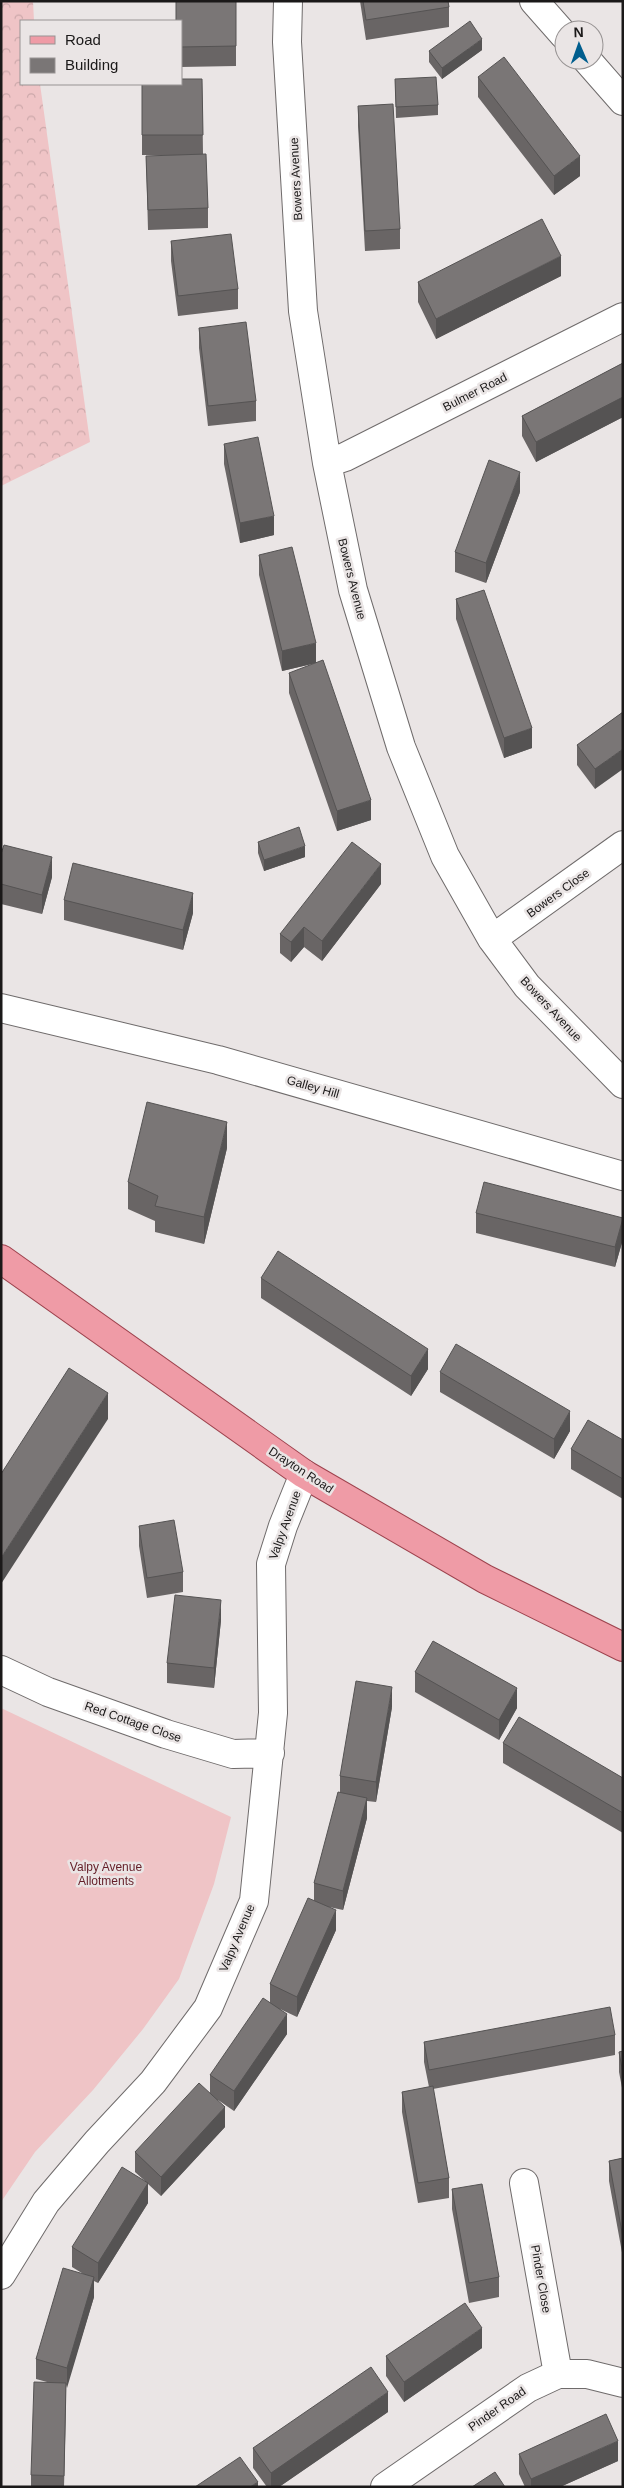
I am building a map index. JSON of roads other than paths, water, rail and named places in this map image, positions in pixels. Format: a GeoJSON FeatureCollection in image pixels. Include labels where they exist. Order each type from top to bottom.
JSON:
{"type":"FeatureCollection","features":[{"type":"Feature","properties":{"kind":"main road","name":"Drayton Road"},"geometry":{"type":"LineString","coordinates":[[1,1260],[304,1474],[485,1579],[623,1647]]}},
{"type":"Feature","properties":{"kind":"street","name":"Bowers Avenue"},"geometry":{"type":"LineString","coordinates":[[288,1],[288,42],[303,311],[326,463],[352,590],[401,747],[445,856],[492,939],[527,986],[623,1084]]}},
{"type":"Feature","properties":{"kind":"street"},"geometry":{"type":"LineString","coordinates":[[534,1],[554,23]]}},
{"type":"Feature","properties":{"kind":"street"},"geometry":{"type":"LineString","coordinates":[[596,70],[623,100]]}},
{"type":"Feature","properties":{"kind":"street","name":"Bulmer Road"},"geometry":{"type":"LineString","coordinates":[[326,463],[346,457],[623,317]]}},
{"type":"Feature","properties":{"kind":"street","name":"Bowers Close"},"geometry":{"type":"LineString","coordinates":[[492,939],[623,846]]}},
{"type":"Feature","properties":{"kind":"street","name":"Galley Hill"},"geometry":{"type":"LineString","coordinates":[[1,1008],[218,1060],[623,1176]]}},
{"type":"Feature","properties":{"kind":"street","name":"Valpy Avenue"},"geometry":{"type":"LineString","coordinates":[[1,2275],[46,2202],[97,2142],[154,2082],[208,2008],[254,1901],[273,1713],[271,1564],[283,1526],[304,1474]]}},
{"type":"Feature","properties":{"kind":"street","name":"Red Cottage Close"},"geometry":{"type":"LineString","coordinates":[[1,1670],[48,1692],[166,1734],[233,1754],[270,1754]]}},
{"type":"Feature","properties":{"kind":"street","name":"Pinder Close"},"geometry":{"type":"LineString","coordinates":[[524,2183],[558,2374]]}},
{"type":"Feature","properties":{"kind":"street","name":"Pinder Road"},"geometry":{"type":"LineString","coordinates":[[385,2487],[528,2388],[558,2374],[587,2374],[623,2382]]}},
{"type":"Feature","properties":{"kind":"park label","name":"Valpy Avenue Allotments"},"geometry":{"type":"Point","coordinates":[106,1874]}}]}
